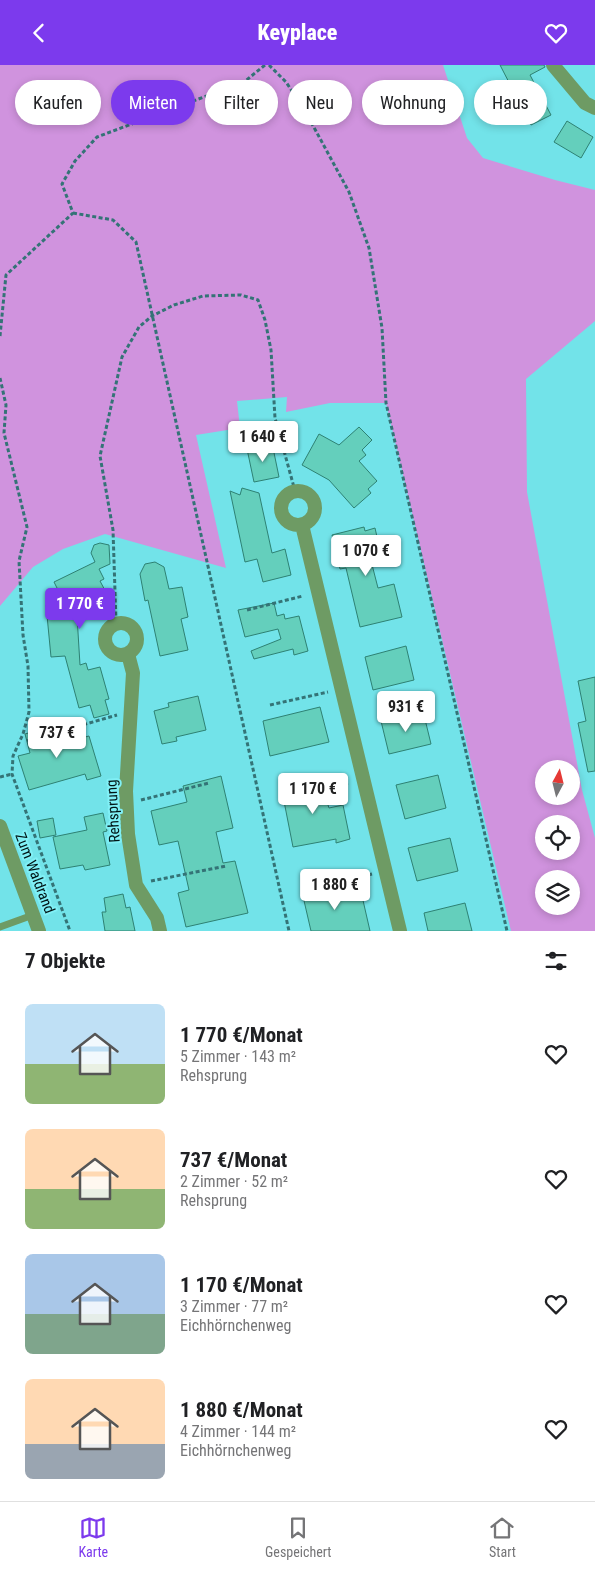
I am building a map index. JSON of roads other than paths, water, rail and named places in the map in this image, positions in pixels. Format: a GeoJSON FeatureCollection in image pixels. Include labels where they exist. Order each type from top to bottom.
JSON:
{"type":"FeatureCollection","features":[{"type":"Feature","properties":{"kind":"street"},"geometry":{"type":"LineString","coordinates":[[553,65],[585,103],[595,109]]}},
{"type":"Feature","properties":{"kind":"street"},"geometry":{"type":"LineString","coordinates":[[295,491],[305,493],[313,500],[315,510],[311,519],[302,525],[293,525],[285,520],[281,511],[281,502],[287,495],[295,491]]}},
{"type":"Feature","properties":{"kind":"street"},"geometry":{"type":"LineString","coordinates":[[302,525],[400,931]]}},
{"type":"Feature","properties":{"kind":"street"},"geometry":{"type":"LineString","coordinates":[[116,622],[128,623],[136,632],[136,645],[128,654],[119,655],[111,652],[105,645],[104,636],[108,627],[116,622]]}},
{"type":"Feature","properties":{"kind":"street","name":"Rehsprung"},"geometry":{"type":"LineString","coordinates":[[128,654],[133,673],[128,754],[128,834],[136,885],[157,918],[160,931]]}},
{"type":"Feature","properties":{"kind":"street","name":"Zum Waldrand"},"geometry":{"type":"LineString","coordinates":[[0,826],[39,931]]}},
{"type":"Feature","properties":{"kind":"lane"},"geometry":{"type":"LineString","coordinates":[[0,927],[33,915]]}}]}
